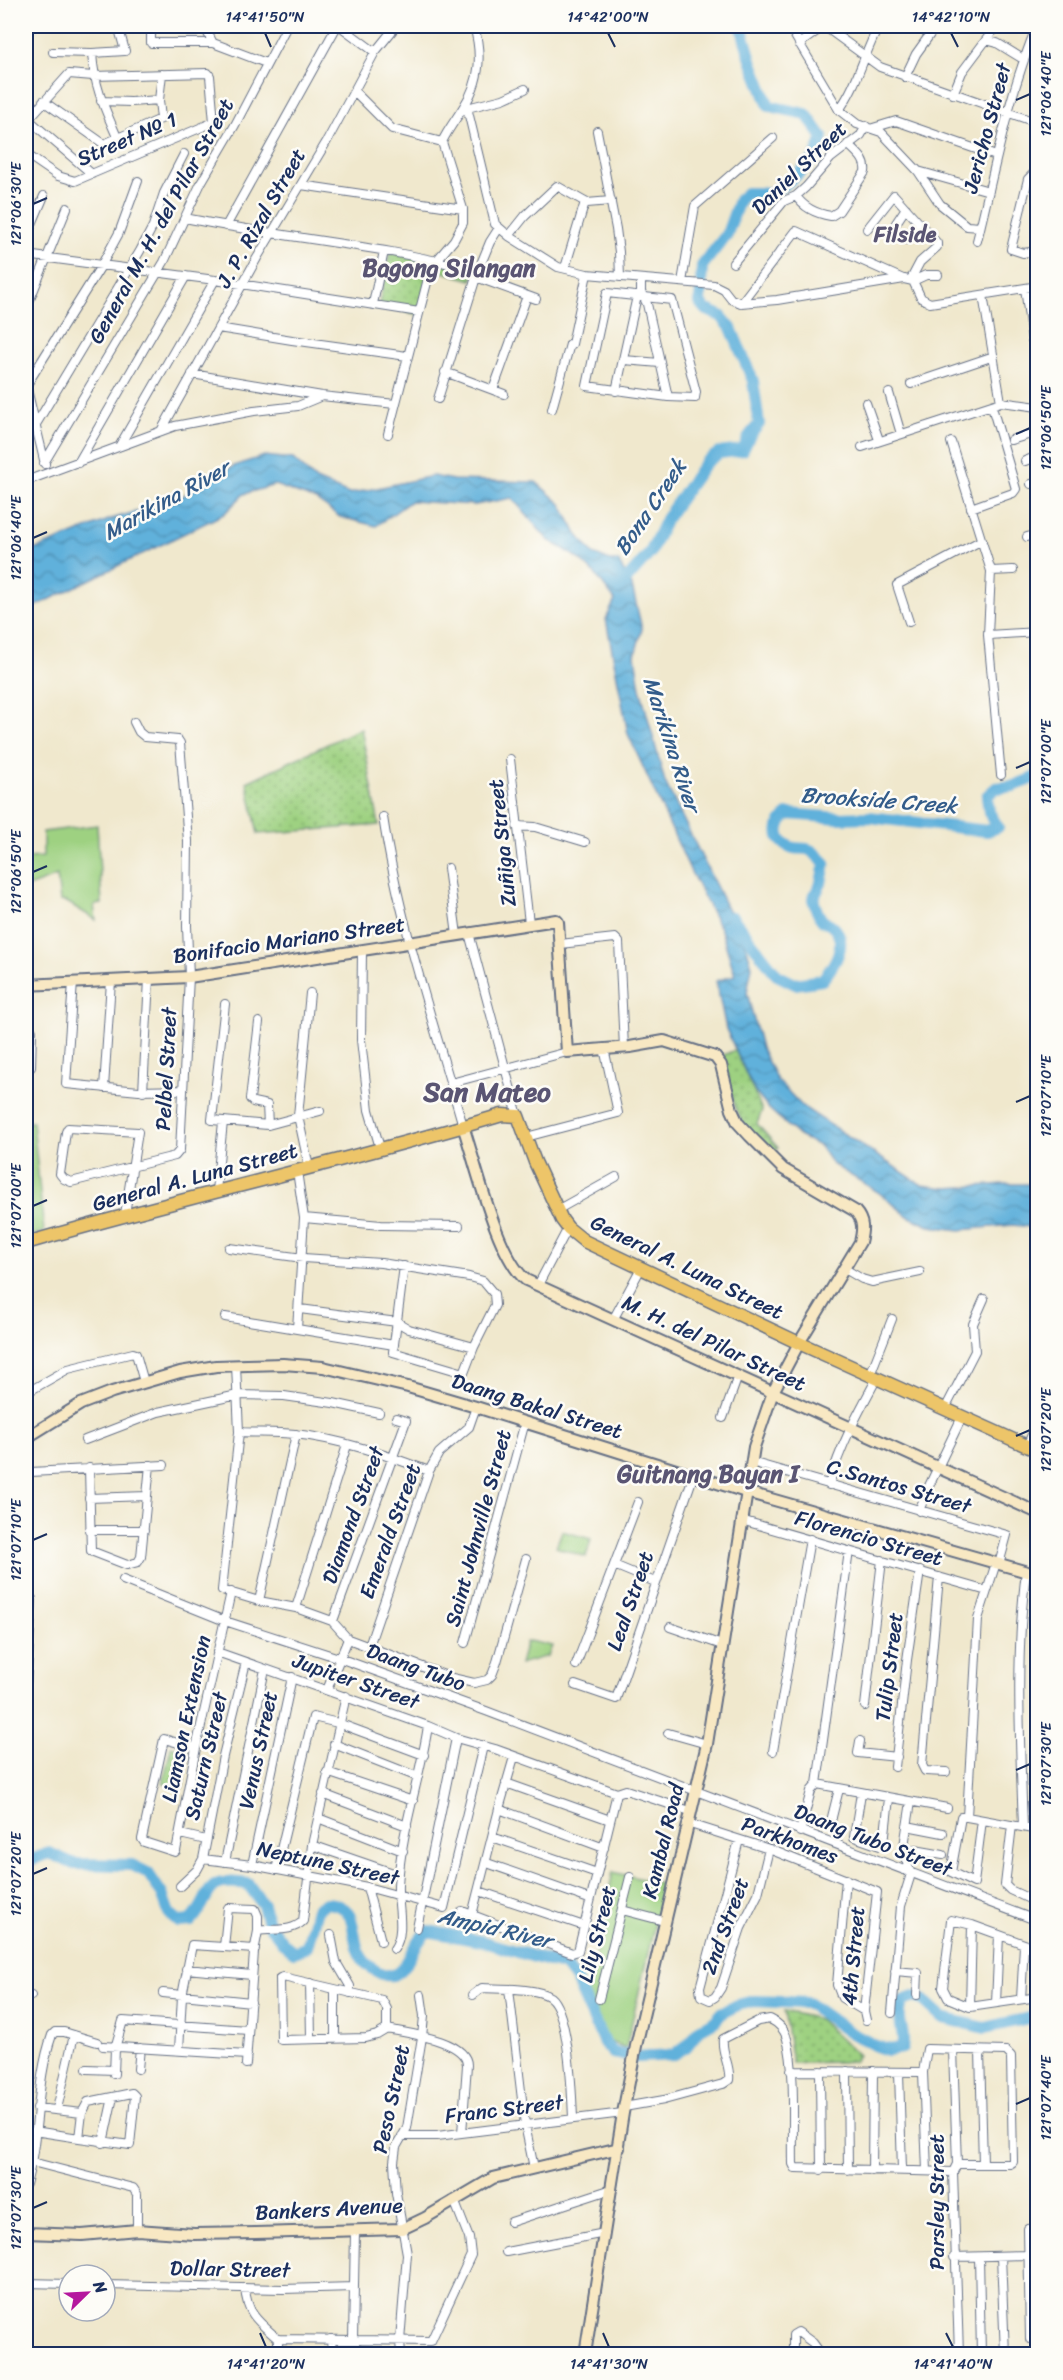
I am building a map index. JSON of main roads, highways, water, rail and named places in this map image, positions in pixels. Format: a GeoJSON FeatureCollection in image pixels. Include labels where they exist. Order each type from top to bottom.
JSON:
{"type":"FeatureCollection","features":[{"type":"Feature","properties":{"kind":"main road","name":"General A. Luna Street"},"geometry":{"type":"LineString","coordinates":[[26,1243],[125,1214],[297,1171],[502,1115],[518,1116],[557,1210],[568,1228],[600,1250],[1032,1449]]}},
{"type":"Feature","properties":{"kind":"water"},"geometry":{"type":"Polygon","coordinates":[[[264,456],[293,459],[316,480],[349,494],[433,476],[453,480],[536,482],[561,504],[577,534],[593,554],[610,561],[618,561],[632,586],[642,629],[635,655],[640,688],[665,782],[747,949],[752,966],[747,992],[761,1048],[777,1080],[803,1107],[922,1185],[947,1188],[1037,1184],[1037,1228],[1013,1225],[960,1230],[929,1226],[908,1216],[878,1192],[832,1164],[820,1146],[799,1136],[768,1108],[755,1092],[726,1029],[716,981],[735,975],[721,930],[691,872],[628,734],[606,619],[615,600],[596,575],[577,557],[548,540],[512,498],[475,505],[411,501],[376,526],[340,517],[316,500],[275,485],[244,494],[224,514],[26,611],[26,553],[111,519],[174,501],[234,466],[264,456]]]}},
{"type":"Feature","properties":{"kind":"waterway"},"geometry":{"type":"LineString","coordinates":[[26,36],[31,26]]}},
{"type":"Feature","properties":{"kind":"waterway","name":"Bona Creek"},"geometry":{"type":"LineString","coordinates":[[621,586],[650,553],[666,519],[705,463],[719,453],[743,450],[750,435],[759,424],[753,381],[731,328],[721,316],[705,309],[700,303],[702,266],[727,234],[739,200],[747,193],[773,193],[795,177],[815,158],[823,138],[806,114],[769,106],[752,63],[741,26]]}},
{"type":"Feature","properties":{"kind":"waterway","name":"Brookside Creek"},"geometry":{"type":"LineString","coordinates":[[732,917],[777,975],[795,984],[822,980],[835,961],[840,938],[837,931],[821,919],[813,899],[821,883],[825,863],[810,850],[793,848],[785,844],[779,836],[781,822],[789,814],[839,818],[869,817],[987,831],[998,827],[989,812],[987,796],[996,788],[1014,786],[1038,776]]}},
{"type":"Feature","properties":{"kind":"waterway","name":"Ampid River"},"geometry":{"type":"LineString","coordinates":[[26,1862],[49,1853],[74,1864],[132,1865],[148,1873],[162,1894],[169,1913],[179,1922],[191,1921],[210,1890],[215,1886],[233,1882],[248,1884],[263,1905],[268,1923],[284,1944],[294,1952],[307,1947],[317,1909],[326,1903],[339,1905],[351,1918],[361,1957],[369,1966],[382,1974],[391,1975],[399,1972],[428,1931],[481,1941],[565,1966],[576,1980],[604,2043],[613,2053],[626,2055]]}},
{"type":"Feature","properties":{"kind":"waterway","name":"Ampid River"},"geometry":{"type":"LineString","coordinates":[[636,2057],[673,2055],[686,2047],[699,2030],[715,2021],[723,2012],[754,2001],[808,2003],[849,2032],[888,2050],[902,2048],[901,2008],[903,2001],[914,1997],[923,2000],[943,2018],[985,2028],[1038,2016]]}},
{"type":"Feature","properties":{"kind":"district","name":"Filside"},"geometry":{"type":"Point","coordinates":[905,234]}},
{"type":"Feature","properties":{"kind":"district","name":"Bagong Silangan"},"geometry":{"type":"Point","coordinates":[449,268]}},
{"type":"Feature","properties":{"kind":"district","name":"San Mateo"},"geometry":{"type":"Point","coordinates":[487,1092]}},
{"type":"Feature","properties":{"kind":"district","name":"Guitnang Bayan I"},"geometry":{"type":"Point","coordinates":[708,1474]}},
{"type":"Feature","properties":{"kind":"water label","name":"Marikina River"},"geometry":{"type":"Point","coordinates":[166,500]}},
{"type":"Feature","properties":{"kind":"water label","name":"Marikina River"},"geometry":{"type":"Point","coordinates":[672,744]}}]}
